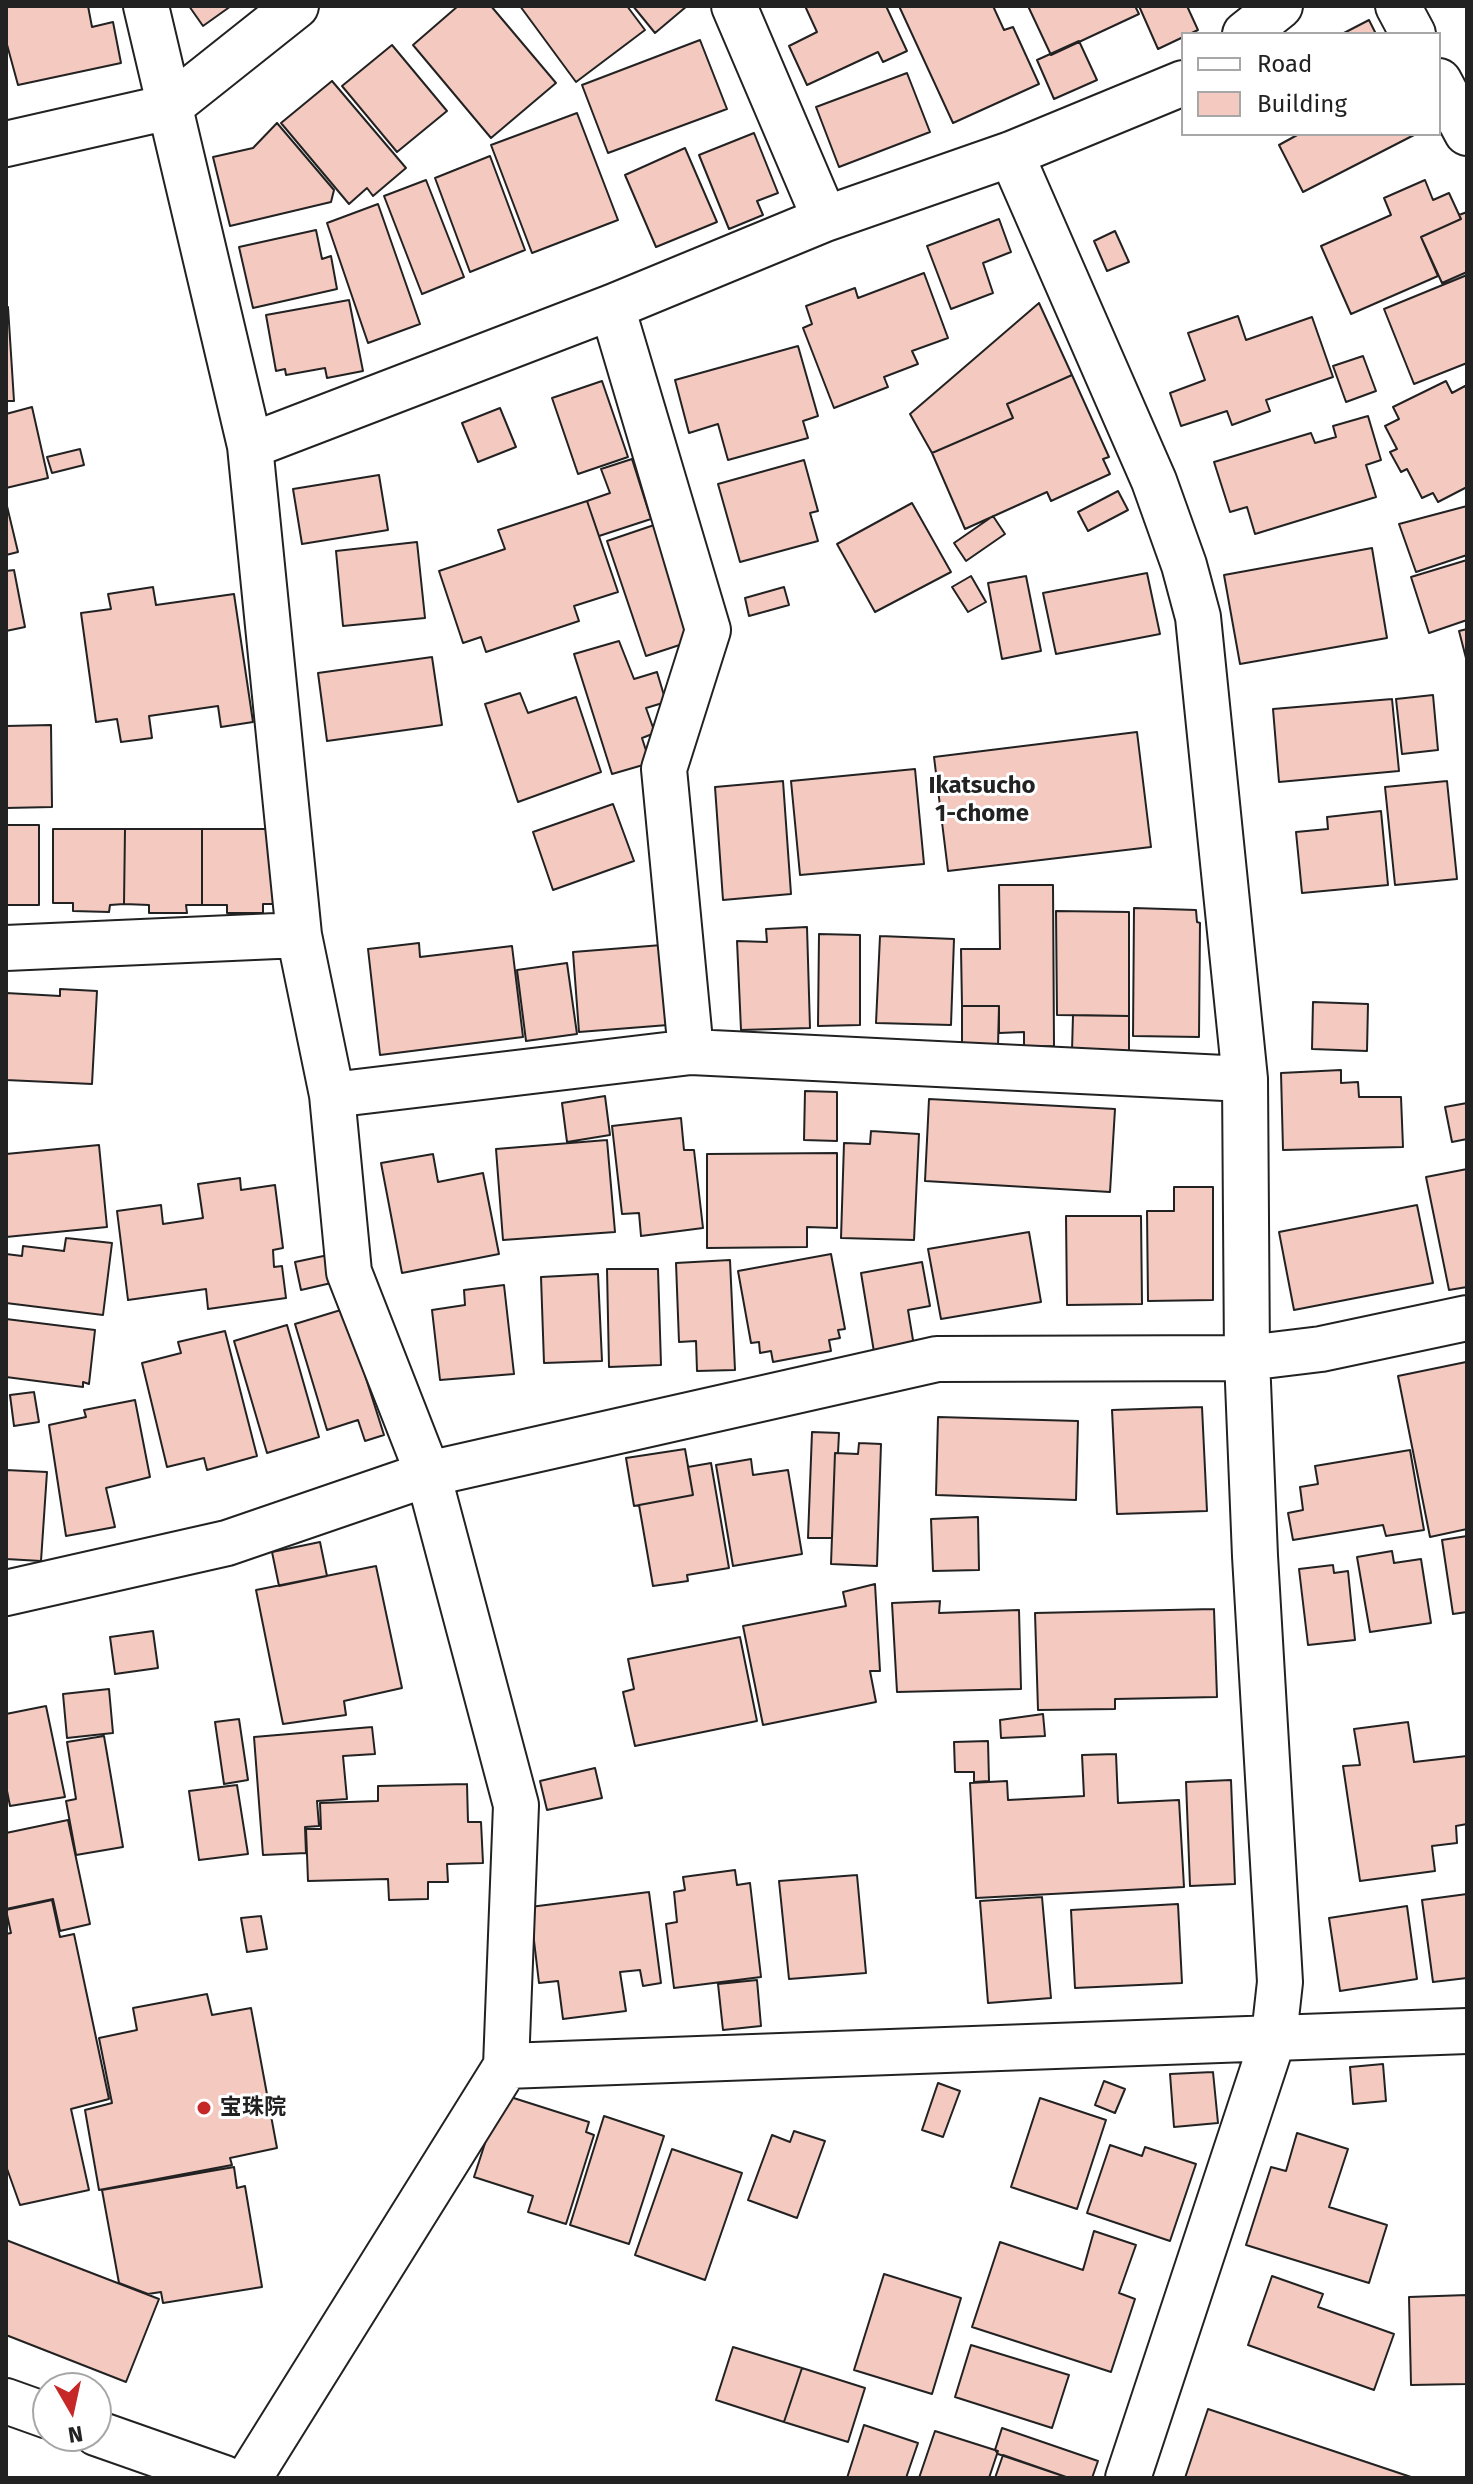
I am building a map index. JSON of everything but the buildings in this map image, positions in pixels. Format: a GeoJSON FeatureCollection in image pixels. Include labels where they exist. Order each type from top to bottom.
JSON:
{"type":"FeatureCollection","features":[{"type":"Feature","properties":{"kind":"street"},"geometry":{"type":"LineString","coordinates":[[146,6],[250,446],[299,935],[332,1095],[349,1272],[428,1474],[516,1805],[506,2066],[249,2478]]}},
{"type":"Feature","properties":{"kind":"street"},"geometry":{"type":"LineString","coordinates":[[6,144],[169,107],[296,6]]}},
{"type":"Feature","properties":{"kind":"street"},"geometry":{"type":"LineString","coordinates":[[734,6],[825,219]]}},
{"type":"Feature","properties":{"kind":"street"},"geometry":{"type":"LineString","coordinates":[[1248,32],[1280,6]]}},
{"type":"Feature","properties":{"kind":"street"},"geometry":{"type":"LineString","coordinates":[[1398,6],[1412,32]]}},
{"type":"Feature","properties":{"kind":"street"},"geometry":{"type":"LineString","coordinates":[[250,446],[612,307],[825,219],[1011,154],[1181,84]]}},
{"type":"Feature","properties":{"kind":"street"},"geometry":{"type":"LineString","coordinates":[[1441,85],[1467,133]]}},
{"type":"Feature","properties":{"kind":"street"},"geometry":{"type":"LineString","coordinates":[[1011,154],[1154,481],[1184,565],[1198,617],[1245,1079],[1247,1358],[1280,1982],[1274,2036],[1128,2478]]}},
{"type":"Feature","properties":{"kind":"street"},"geometry":{"type":"LineString","coordinates":[[612,307],[708,630],[664,769],[691,1052]]}},
{"type":"Feature","properties":{"kind":"street"},"geometry":{"type":"LineString","coordinates":[[6,948],[299,935]]}},
{"type":"Feature","properties":{"kind":"street"},"geometry":{"type":"LineString","coordinates":[[332,1095],[691,1052],[1245,1079]]}},
{"type":"Feature","properties":{"kind":"street"},"geometry":{"type":"LineString","coordinates":[[6,1593],[227,1543],[428,1474],[937,1359],[1247,1358],[1321,1349],[1467,1318]]}},
{"type":"Feature","properties":{"kind":"street"},"geometry":{"type":"LineString","coordinates":[[506,2066],[1467,2031]]}},
{"type":"Feature","properties":{"kind":"street"},"geometry":{"type":"LineString","coordinates":[[6,2401],[32,2410]]}},
{"type":"Feature","properties":{"kind":"street"},"geometry":{"type":"LineString","coordinates":[[112,2439],[224,2478]]}},
{"type":"Feature","properties":{"kind":"place","name":"宝珠院"},"geometry":{"type":"Point","coordinates":[204,2108]}},
{"type":"Feature","properties":{"kind":"district","name":"Ikatsucho 1-chome"},"geometry":{"type":"Point","coordinates":[982,800]}}]}
